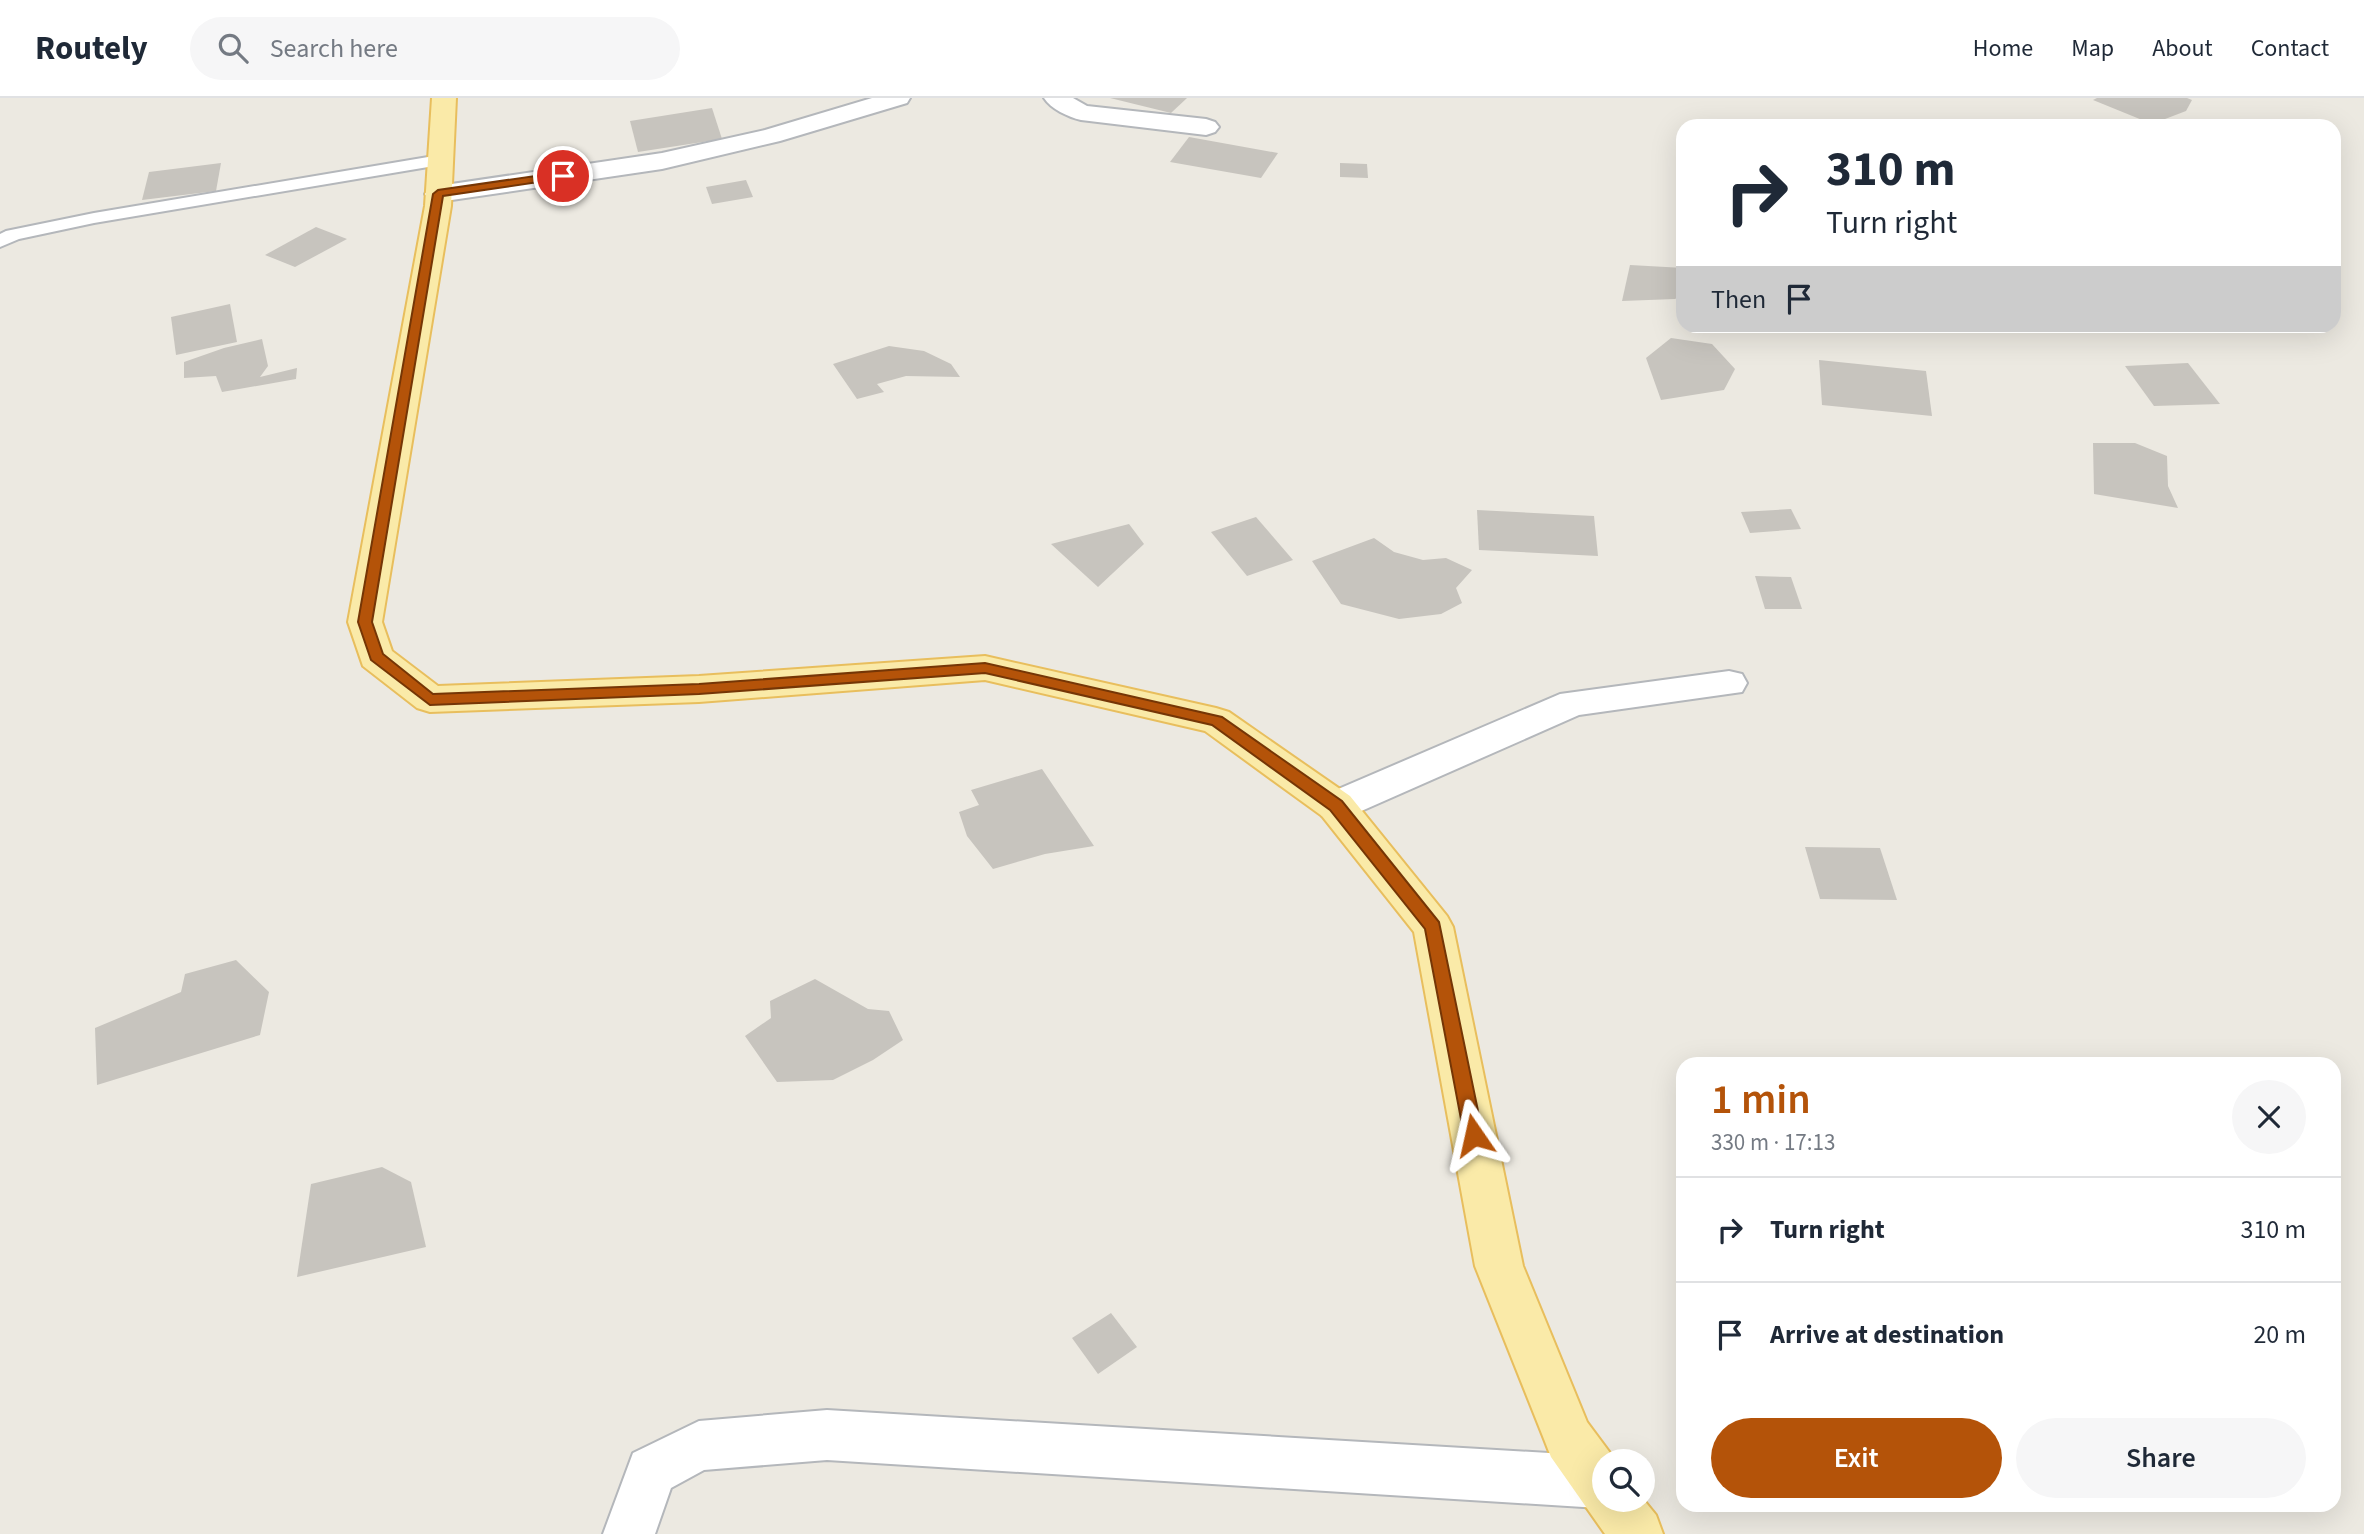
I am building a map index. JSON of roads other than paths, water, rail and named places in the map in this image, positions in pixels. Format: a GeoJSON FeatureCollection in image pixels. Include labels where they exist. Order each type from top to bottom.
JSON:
{"type":"FeatureCollection","features":[{"type":"Feature","properties":{"kind":"main road"},"geometry":{"type":"LineString","coordinates":[[444,98],[439,177],[365,622],[376,657],[430,699],[699,689],[985,668],[1216,720],[1336,806],[1433,927],[1499,1266],[1569,1439],[1592,1472]]}},
{"type":"Feature","properties":{"kind":"main road"},"geometry":{"type":"LineString","coordinates":[[1621,1512],[1637,1534]]}},
{"type":"Feature","properties":{"kind":"street"},"geometry":{"type":"LineString","coordinates":[[439,177],[662,161],[771,136],[898,98]]}},
{"type":"Feature","properties":{"kind":"street"},"geometry":{"type":"LineString","coordinates":[[1056,98],[1081,113],[1206,127]]}},
{"type":"Feature","properties":{"kind":"street"},"geometry":{"type":"LineString","coordinates":[[1336,806],[1573,703],[1729,683]]}},
{"type":"Feature","properties":{"kind":"street"},"geometry":{"type":"LineString","coordinates":[[629,1534],[651,1471],[699,1446],[827,1435],[1592,1489]]}},
{"type":"Feature","properties":{"kind":"lane"},"geometry":{"type":"LineString","coordinates":[[0,241],[13,235],[94,218],[439,177]]}}]}
